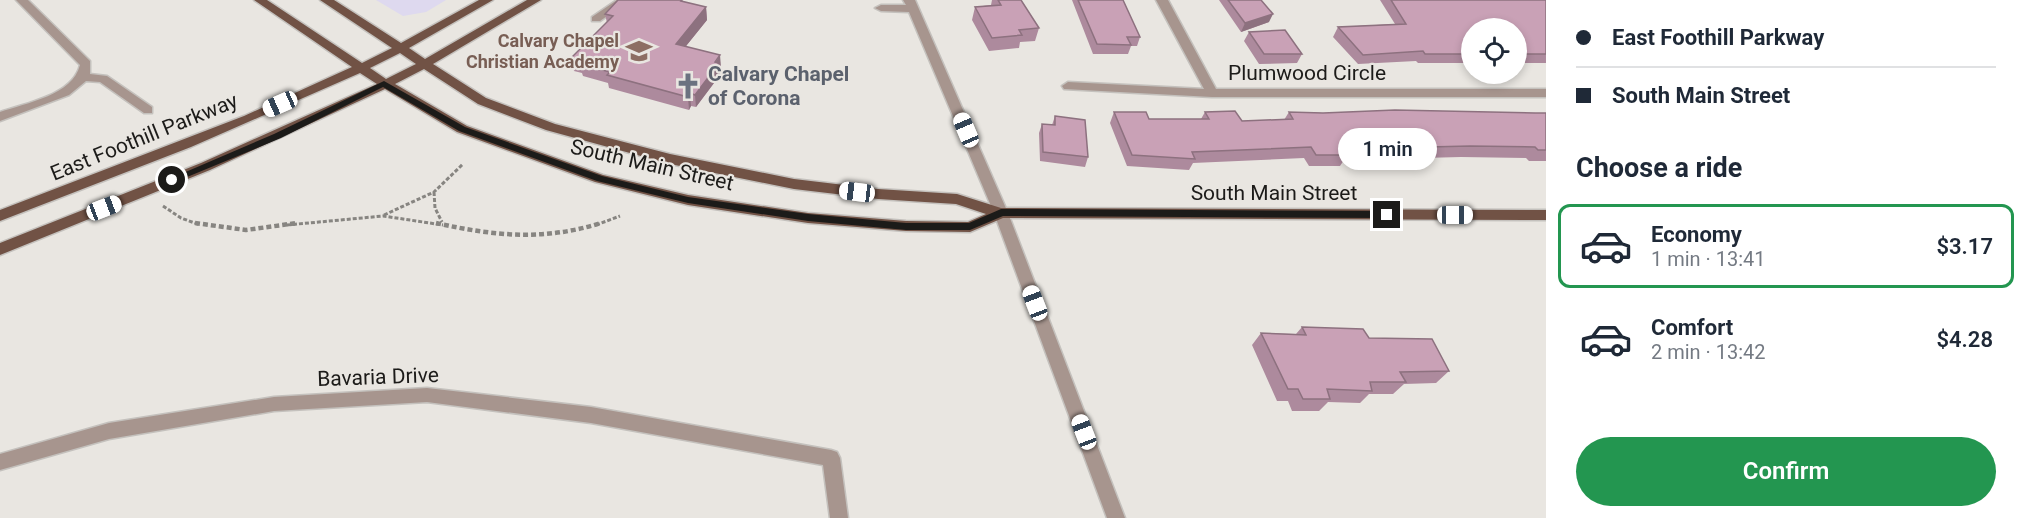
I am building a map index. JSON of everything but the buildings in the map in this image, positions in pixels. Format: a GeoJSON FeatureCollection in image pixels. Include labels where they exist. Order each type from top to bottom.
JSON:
{"type":"FeatureCollection","features":[{"type":"Feature","properties":{"kind":"main road","name":"South Main Street"},"geometry":{"type":"LineString","coordinates":[[260,0],[384,83],[462,129],[600,179],[688,200],[808,218],[906,226],[970,227],[1001,213]]}},
{"type":"Feature","properties":{"kind":"main road","name":"South Main Street"},"geometry":{"type":"LineString","coordinates":[[326,0],[482,101],[551,127],[670,159],[794,184],[878,194],[957,199],[1001,213],[1546,216]]}},
{"type":"Feature","properties":{"kind":"main road","name":"East Foothill Parkway"},"geometry":{"type":"LineString","coordinates":[[0,216],[259,114],[402,49],[487,0]]}},
{"type":"Feature","properties":{"kind":"main road"},"geometry":{"type":"LineString","coordinates":[[0,249],[278,136],[422,63],[535,0]]}},
{"type":"Feature","properties":{"kind":"street"},"geometry":{"type":"LineString","coordinates":[[0,117],[65,92],[83,77],[86,64],[22,0]]}},
{"type":"Feature","properties":{"kind":"street"},"geometry":{"type":"LineString","coordinates":[[596,19],[624,0]]}},
{"type":"Feature","properties":{"kind":"street"},"geometry":{"type":"LineString","coordinates":[[1162,0],[1212,93]]}},
{"type":"Feature","properties":{"kind":"street"},"geometry":{"type":"LineString","coordinates":[[881,8],[911,4],[1001,213],[1116,518]]}},
{"type":"Feature","properties":{"kind":"street"},"geometry":{"type":"LineString","coordinates":[[83,77],[103,79],[148,110]]}},
{"type":"Feature","properties":{"kind":"street","name":"Plumwood Circle"},"geometry":{"type":"LineString","coordinates":[[1068,86],[1212,93],[1546,93]]}},
{"type":"Feature","properties":{"kind":"street","name":"Bavaria Drive"},"geometry":{"type":"LineString","coordinates":[[0,462],[109,431],[274,404],[428,395],[591,415],[831,458],[839,518]]}},
{"type":"Feature","properties":{"kind":"path"},"geometry":{"type":"LineString","coordinates":[[383,216],[434,192],[463,164]]}},
{"type":"Feature","properties":{"kind":"path"},"geometry":{"type":"LineString","coordinates":[[434,192],[435,208],[442,222]]}},
{"type":"Feature","properties":{"kind":"path"},"geometry":{"type":"LineString","coordinates":[[163,206],[170,213],[198,225],[226,230],[383,216],[442,222],[483,234],[534,237],[578,231],[620,216]]}},
{"type":"Feature","properties":{"kind":"shaded area"},"geometry":{"type":"Polygon","coordinates":[[[376,0],[446,0],[426,12],[403,16],[376,0]]]}},
{"type":"Feature","properties":{"kind":"place","name":"Calvary Chapel Christian Academy"},"geometry":{"type":"Point","coordinates":[639,51]}},
{"type":"Feature","properties":{"kind":"place","name":"Calvary Chapel of Corona"},"geometry":{"type":"Point","coordinates":[688,86]}},
{"type":"Feature","properties":{"kind":"route"},"geometry":{"type":"LineString","coordinates":[[172,180],[278,136],[384,83],[462,129],[600,179],[688,200],[808,218],[906,226],[970,227],[1001,213],[1387,215]]}}]}
